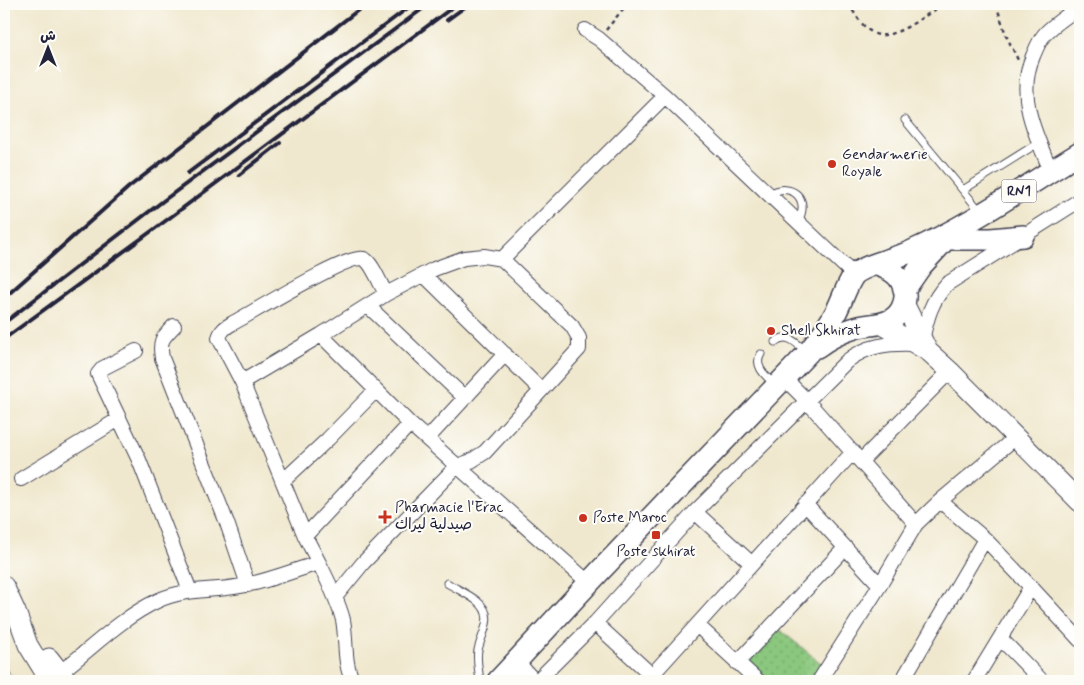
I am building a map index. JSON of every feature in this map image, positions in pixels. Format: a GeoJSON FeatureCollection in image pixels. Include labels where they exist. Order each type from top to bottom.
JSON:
{"type":"FeatureCollection","features":[{"type":"Feature","properties":{"kind":"main road","name":"RN1"},"geometry":{"type":"LineString","coordinates":[[498,681],[808,353],[826,328],[850,283],[861,270],[951,233],[1080,153]]}},
{"type":"Feature","properties":{"kind":"main road","name":"RN1"},"geometry":{"type":"LineString","coordinates":[[808,353],[838,334],[896,317],[904,296],[924,263],[951,233]]}},
{"type":"Feature","properties":{"kind":"main road"},"geometry":{"type":"LineString","coordinates":[[951,233],[991,239],[1023,236]]}},
{"type":"Feature","properties":{"kind":"main road"},"geometry":{"type":"LineString","coordinates":[[877,264],[895,273],[901,280],[904,296]]}},
{"type":"Feature","properties":{"kind":"main road"},"geometry":{"type":"LineString","coordinates":[[850,283],[847,301],[850,309],[863,322],[876,324]]}},
{"type":"Feature","properties":{"kind":"street"},"geometry":{"type":"LineString","coordinates":[[1050,171],[1029,117],[1026,103],[1027,76],[1030,62],[1044,35],[1080,6]]}},
{"type":"Feature","properties":{"kind":"street"},"geometry":{"type":"LineString","coordinates":[[585,30],[665,96],[770,194],[798,221],[850,283]]}},
{"type":"Feature","properties":{"kind":"street"},"geometry":{"type":"LineString","coordinates":[[502,259],[665,96]]}},
{"type":"Feature","properties":{"kind":"street"},"geometry":{"type":"LineString","coordinates":[[922,345],[930,309],[943,288],[1080,200]]}},
{"type":"Feature","properties":{"kind":"street"},"geometry":{"type":"LineString","coordinates":[[242,382],[322,335],[386,294],[464,258],[484,256],[502,259],[572,326],[578,338],[578,349],[485,452],[471,461],[457,466],[363,564],[336,596]]}},
{"type":"Feature","properties":{"kind":"street"},"geometry":{"type":"LineString","coordinates":[[353,681],[348,668],[342,618],[336,596],[305,536],[242,382],[219,338],[224,329],[229,326],[338,264],[359,258],[365,259],[370,264],[386,294]]}},
{"type":"Feature","properties":{"kind":"street"},"geometry":{"type":"LineString","coordinates":[[424,275],[541,390]]}},
{"type":"Feature","properties":{"kind":"street"},"geometry":{"type":"LineString","coordinates":[[904,296],[922,345]]}},
{"type":"Feature","properties":{"kind":"street"},"geometry":{"type":"LineString","coordinates":[[368,306],[465,398]]}},
{"type":"Feature","properties":{"kind":"street"},"geometry":{"type":"LineString","coordinates":[[876,324],[922,345],[1080,502]]}},
{"type":"Feature","properties":{"kind":"street"},"geometry":{"type":"LineString","coordinates":[[174,326],[162,339],[160,350],[162,358],[228,523],[248,585]]}},
{"type":"Feature","properties":{"kind":"street"},"geometry":{"type":"LineString","coordinates":[[322,335],[410,424],[589,583]]}},
{"type":"Feature","properties":{"kind":"street"},"geometry":{"type":"LineString","coordinates":[[537,681],[595,623],[695,512],[848,361],[861,352],[886,345],[922,345]]}},
{"type":"Feature","properties":{"kind":"street"},"geometry":{"type":"LineString","coordinates":[[136,351],[103,368],[98,374],[139,460],[190,591]]}},
{"type":"Feature","properties":{"kind":"street"},"geometry":{"type":"LineString","coordinates":[[427,439],[504,354]]}},
{"type":"Feature","properties":{"kind":"street"},"geometry":{"type":"LineString","coordinates":[[595,623],[655,678],[697,625],[805,504],[950,371]]}},
{"type":"Feature","properties":{"kind":"street"},"geometry":{"type":"LineString","coordinates":[[780,383],[807,401],[916,524]]}},
{"type":"Feature","properties":{"kind":"street"},"geometry":{"type":"LineString","coordinates":[[283,481],[376,390]]}},
{"type":"Feature","properties":{"kind":"street"},"geometry":{"type":"LineString","coordinates":[[21,478],[119,419]]}},
{"type":"Feature","properties":{"kind":"street"},"geometry":{"type":"LineString","coordinates":[[305,536],[410,424]]}},
{"type":"Feature","properties":{"kind":"street"},"geometry":{"type":"LineString","coordinates":[[819,681],[916,524],[940,501],[1016,437]]}},
{"type":"Feature","properties":{"kind":"street"},"geometry":{"type":"LineString","coordinates":[[940,501],[984,539],[1080,640]]}},
{"type":"Feature","properties":{"kind":"street"},"geometry":{"type":"LineString","coordinates":[[805,504],[880,585]]}},
{"type":"Feature","properties":{"kind":"street"},"geometry":{"type":"LineString","coordinates":[[695,512],[752,564]]}},
{"type":"Feature","properties":{"kind":"street"},"geometry":{"type":"LineString","coordinates":[[902,681],[984,539]]}},
{"type":"Feature","properties":{"kind":"street"},"geometry":{"type":"LineString","coordinates":[[737,663],[845,548]]}},
{"type":"Feature","properties":{"kind":"street"},"geometry":{"type":"LineString","coordinates":[[4,586],[16,612],[26,622],[59,679],[135,613],[158,600],[190,591],[248,585],[319,563]]}},
{"type":"Feature","properties":{"kind":"street"},"geometry":{"type":"LineString","coordinates":[[974,681],[1031,587]]}},
{"type":"Feature","properties":{"kind":"street"},"geometry":{"type":"LineString","coordinates":[[697,625],[758,681]]}},
{"type":"Feature","properties":{"kind":"street"},"geometry":{"type":"LineString","coordinates":[[1001,639],[1042,681]]}},
{"type":"Feature","properties":{"kind":"street"},"geometry":{"type":"LineString","coordinates":[[515,663],[531,681]]}},
{"type":"Feature","properties":{"kind":"lane"},"geometry":{"type":"LineString","coordinates":[[905,120],[982,213]]}},
{"type":"Feature","properties":{"kind":"lane"},"geometry":{"type":"LineString","coordinates":[[963,190],[1038,143]]}},
{"type":"Feature","properties":{"kind":"lane"},"geometry":{"type":"LineString","coordinates":[[774,342],[782,337],[790,338],[808,353]]}},
{"type":"Feature","properties":{"kind":"lane"},"geometry":{"type":"LineString","coordinates":[[762,354],[758,360],[759,368],[780,383]]}},
{"type":"Feature","properties":{"kind":"lane"},"geometry":{"type":"LineString","coordinates":[[447,583],[478,601],[486,613],[487,624],[478,651],[480,681]]}},
{"type":"Feature","properties":{"kind":"lane"},"geometry":{"type":"LineString","coordinates":[[4,668],[10,681]]}},
{"type":"Feature","properties":{"kind":"path"},"geometry":{"type":"LineString","coordinates":[[598,39],[627,4]]}},
{"type":"Feature","properties":{"kind":"path"},"geometry":{"type":"LineString","coordinates":[[848,4],[870,32],[881,36],[893,34],[946,4]]}},
{"type":"Feature","properties":{"kind":"path"},"geometry":{"type":"LineString","coordinates":[[996,4],[1006,36],[1027,76]]}},
{"type":"Feature","properties":{"kind":"green space"},"geometry":{"type":"Polygon","coordinates":[[[779,629],[822,664],[809,681],[768,681],[747,663],[779,629]]]}},
{"type":"Feature","properties":{"kind":"railway"},"geometry":{"type":"LineString","coordinates":[[4,298],[129,187],[366,4]]}},
{"type":"Feature","properties":{"kind":"railway"},"geometry":{"type":"LineString","coordinates":[[188,173],[413,4]]}},
{"type":"Feature","properties":{"kind":"railway"},"geometry":{"type":"LineString","coordinates":[[4,323],[163,201],[429,4]]}},
{"type":"Feature","properties":{"kind":"railway"},"geometry":{"type":"LineString","coordinates":[[4,339],[457,4]]}},
{"type":"Feature","properties":{"kind":"railway"},"geometry":{"type":"LineString","coordinates":[[447,20],[469,4]]}},
{"type":"Feature","properties":{"kind":"railway"},"geometry":{"type":"LineString","coordinates":[[239,175],[280,143]]}},
{"type":"Feature","properties":{"kind":"place","name":"Gendarmerie Royale"},"geometry":{"type":"Point","coordinates":[832,164]}},
{"type":"Feature","properties":{"kind":"place","name":"Shell Skhirat"},"geometry":{"type":"Point","coordinates":[771,331]}},
{"type":"Feature","properties":{"kind":"place","name":"Pharmacie l'Erac صيدلية ليراك"},"geometry":{"type":"Point","coordinates":[385,517]}},
{"type":"Feature","properties":{"kind":"place","name":"Poste Maroc"},"geometry":{"type":"Point","coordinates":[583,518]}},
{"type":"Feature","properties":{"kind":"place","name":"Poste skhirat"},"geometry":{"type":"Point","coordinates":[656,535]}}]}
